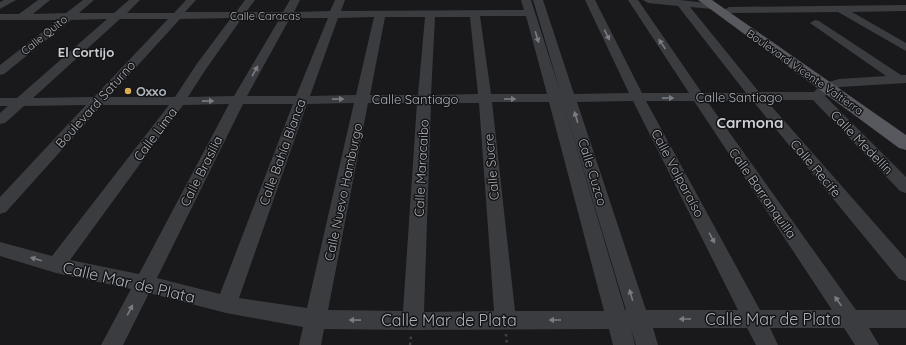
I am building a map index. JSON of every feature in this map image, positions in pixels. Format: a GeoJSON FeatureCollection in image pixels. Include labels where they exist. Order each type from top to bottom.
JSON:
{"type":"FeatureCollection","features":[{"type":"Feature","properties":{"kind":"main road","name":"Boulevard Vicente Valtierra"},"geometry":{"type":"LineString","coordinates":[[711,2],[729,10],[828,89],[906,129]]}},
{"type":"Feature","properties":{"kind":"main road","name":"Boulevard Vicente Valtierra"},"geometry":{"type":"LineString","coordinates":[[711,2],[828,89],[906,144]]}},
{"type":"Feature","properties":{"kind":"street"},"geometry":{"type":"LineString","coordinates":[[0,6],[11,0]]}},
{"type":"Feature","properties":{"kind":"street"},"geometry":{"type":"LineString","coordinates":[[21,17],[44,0]]}},
{"type":"Feature","properties":{"kind":"street","name":"Calle Quito"},"geometry":{"type":"LineString","coordinates":[[0,70],[89,0]]}},
{"type":"Feature","properties":{"kind":"street"},"geometry":{"type":"LineString","coordinates":[[0,120],[135,0]]}},
{"type":"Feature","properties":{"kind":"street","name":"Boulevard Saturno"},"geometry":{"type":"LineString","coordinates":[[0,208],[191,0]]}},
{"type":"Feature","properties":{"kind":"street","name":"Calle Lima"},"geometry":{"type":"LineString","coordinates":[[56,265],[179,101],[200,68],[250,0]]}},
{"type":"Feature","properties":{"kind":"street","name":"Calle Brasilia"},"geometry":{"type":"LineString","coordinates":[[112,345],[238,101],[295,0]]}},
{"type":"Feature","properties":{"kind":"street","name":"Calle Bahía Blanca"},"geometry":{"type":"LineString","coordinates":[[226,304],[340,0]]}},
{"type":"Feature","properties":{"kind":"street","name":"Calle Valparaíso"},"geometry":{"type":"LineString","coordinates":[[590,0],[638,98],[755,319],[767,345]]}},
{"type":"Feature","properties":{"kind":"street","name":"Calle Barranquilla"},"geometry":{"type":"LineString","coordinates":[[633,0],[868,345]]}},
{"type":"Feature","properties":{"kind":"street"},"geometry":{"type":"LineString","coordinates":[[648,0],[682,4],[711,2]]}},
{"type":"Feature","properties":{"kind":"street"},"geometry":{"type":"LineString","coordinates":[[782,0],[795,9]]}},
{"type":"Feature","properties":{"kind":"street"},"geometry":{"type":"LineString","coordinates":[[827,0],[906,48]]}},
{"type":"Feature","properties":{"kind":"street"},"geometry":{"type":"LineString","coordinates":[[872,0],[906,20]]}},
{"type":"Feature","properties":{"kind":"street","name":"Calle Caracas"},"geometry":{"type":"LineString","coordinates":[[0,17],[475,15],[531,4]]}},
{"type":"Feature","properties":{"kind":"street","name":"Calle Cuzco"},"geometry":{"type":"LineString","coordinates":[[531,4],[648,345]]}},
{"type":"Feature","properties":{"kind":"street","name":"Calle Recife"},"geometry":{"type":"LineString","coordinates":[[682,4],[756,97],[906,273]]}},
{"type":"Feature","properties":{"kind":"street"},"geometry":{"type":"LineString","coordinates":[[729,10],[906,8]]}},
{"type":"Feature","properties":{"kind":"street","name":"Calle Maracaibo"},"geometry":{"type":"LineString","coordinates":[[413,321],[430,14]]}},
{"type":"Feature","properties":{"kind":"street","name":"Calle Nuevo Hamburgo"},"geometry":{"type":"LineString","coordinates":[[310,345],[380,15]]}},
{"type":"Feature","properties":{"kind":"street","name":"Calle Sucre"},"geometry":{"type":"LineString","coordinates":[[475,15],[486,99],[505,321]]}},
{"type":"Feature","properties":{"kind":"street"},"geometry":{"type":"LineString","coordinates":[[815,23],[902,79]]}},
{"type":"Feature","properties":{"kind":"street","name":"Calle Santiago"},"geometry":{"type":"LineString","coordinates":[[0,102],[756,97],[902,79]]}},
{"type":"Feature","properties":{"kind":"street","name":"Calle Medellín"},"geometry":{"type":"LineString","coordinates":[[828,89],[906,187]]}},
{"type":"Feature","properties":{"kind":"street","name":"Calle Cuzco"},"geometry":{"type":"LineString","coordinates":[[563,98],[624,345]]}},
{"type":"Feature","properties":{"kind":"street","name":"Calle Mar de Plata"},"geometry":{"type":"LineString","coordinates":[[0,249],[56,265],[143,283],[226,304],[266,312],[316,319],[505,321],[638,319],[906,319]]}},
{"type":"Feature","properties":{"kind":"place","name":"Oxxo"},"geometry":{"type":"Point","coordinates":[128,91]}},
{"type":"Feature","properties":{"kind":"district","name":"El Cortijo"},"geometry":{"type":"Point","coordinates":[86,52]}},
{"type":"Feature","properties":{"kind":"district","name":"Carmona"},"geometry":{"type":"Point","coordinates":[750,122]}}]}
